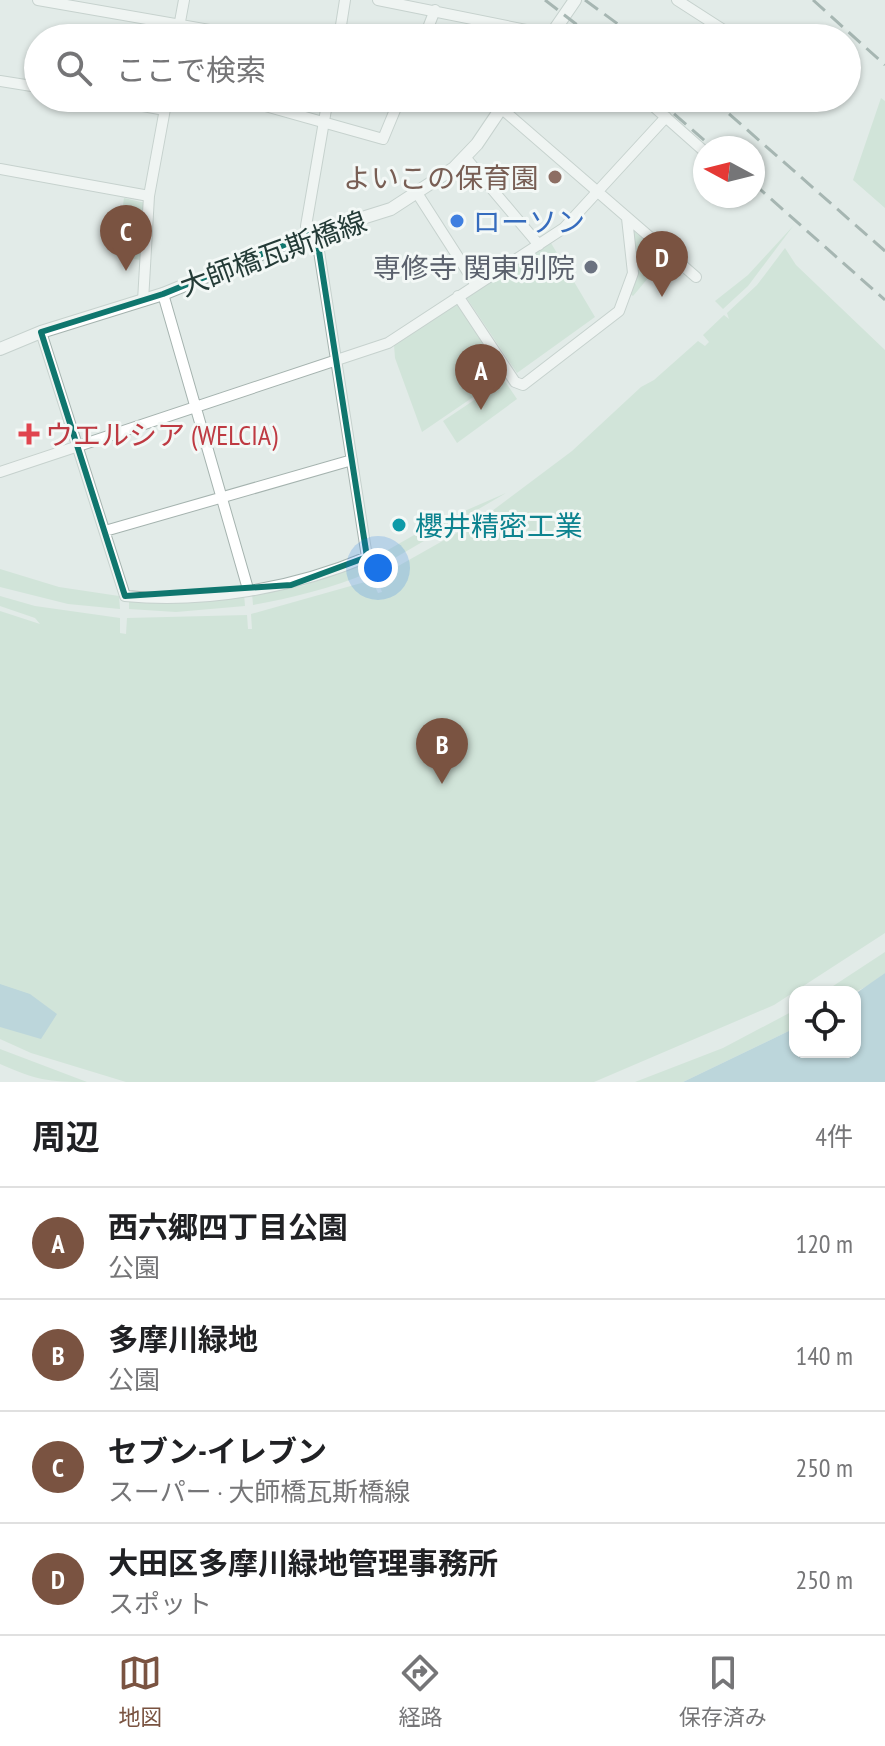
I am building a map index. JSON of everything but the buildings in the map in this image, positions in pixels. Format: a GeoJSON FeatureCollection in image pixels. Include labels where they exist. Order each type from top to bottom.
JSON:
{"type":"FeatureCollection","features":[{"type":"Feature","properties":{"kind":"street"},"geometry":{"type":"LineString","coordinates":[[38,0],[92,5],[175,24]]}},
{"type":"Feature","properties":{"kind":"street"},"geometry":{"type":"LineString","coordinates":[[179,24],[184,0]]}},
{"type":"Feature","properties":{"kind":"street"},"geometry":{"type":"LineString","coordinates":[[341,24],[345,0]]}},
{"type":"Feature","properties":{"kind":"street"},"geometry":{"type":"LineString","coordinates":[[378,0],[497,24]]}},
{"type":"Feature","properties":{"kind":"street"},"geometry":{"type":"LineString","coordinates":[[558,24],[575,0]]}},
{"type":"Feature","properties":{"kind":"street"},"geometry":{"type":"LineString","coordinates":[[677,0],[714,24]]}},
{"type":"Feature","properties":{"kind":"street"},"geometry":{"type":"LineString","coordinates":[[430,24],[435,10]]}},
{"type":"Feature","properties":{"kind":"street"},"geometry":{"type":"LineString","coordinates":[[0,81],[24,85]]}},
{"type":"Feature","properties":{"kind":"street"},"geometry":{"type":"LineString","coordinates":[[143,301],[149,196],[165,112]]}},
{"type":"Feature","properties":{"kind":"street"},"geometry":{"type":"LineString","coordinates":[[283,112],[383,139],[394,112]]}},
{"type":"Feature","properties":{"kind":"street"},"geometry":{"type":"LineString","coordinates":[[41,332],[125,596],[179,597],[291,585],[367,557],[312,234],[306,226],[325,112]]}},
{"type":"Feature","properties":{"kind":"street","name":"大師橋瓦斯橋線"},"geometry":{"type":"LineString","coordinates":[[0,349],[41,332],[163,294],[312,234],[378,214],[417,193],[465,157],[498,112]]}},
{"type":"Feature","properties":{"kind":"street"},"geometry":{"type":"LineString","coordinates":[[515,112],[627,218],[696,277]]}},
{"type":"Feature","properties":{"kind":"street"},"geometry":{"type":"LineString","coordinates":[[660,112],[693,141]]}},
{"type":"Feature","properties":{"kind":"street"},"geometry":{"type":"LineString","coordinates":[[0,472],[388,343],[564,228],[666,117]]}},
{"type":"Feature","properties":{"kind":"street"},"geometry":{"type":"LineString","coordinates":[[465,157],[539,245]]}},
{"type":"Feature","properties":{"kind":"street"},"geometry":{"type":"LineString","coordinates":[[0,169],[149,196]]}},
{"type":"Feature","properties":{"kind":"street"},"geometry":{"type":"LineString","coordinates":[[417,193],[476,285]]}},
{"type":"Feature","properties":{"kind":"street"},"geometry":{"type":"LineString","coordinates":[[458,296],[515,382],[523,385],[619,311],[633,273],[627,218]]}},
{"type":"Feature","properties":{"kind":"street"},"geometry":{"type":"LineString","coordinates":[[163,294],[248,589]]}},
{"type":"Feature","properties":{"kind":"street"},"geometry":{"type":"LineString","coordinates":[[105,531],[352,460]]}},
{"type":"Feature","properties":{"kind":"highlighted area"},"geometry":{"type":"Polygon","coordinates":[[[316,232],[367,557],[291,585],[125,596],[41,332],[163,294],[316,232]]]}},
{"type":"Feature","properties":{"kind":"green space"},"geometry":{"type":"Polygon","coordinates":[[[881,98],[885,101],[885,208],[853,180],[881,98]]]}},
{"type":"Feature","properties":{"kind":"green space"},"geometry":{"type":"Polygon","coordinates":[[[124,198],[145,203],[140,260],[116,256],[124,198]]]}},
{"type":"Feature","properties":{"kind":"green space"},"geometry":{"type":"Polygon","coordinates":[[[794,225],[748,286],[723,309],[715,301],[748,275],[794,225]]]}},
{"type":"Feature","properties":{"kind":"green space"},"geometry":{"type":"Polygon","coordinates":[[[633,230],[664,259],[633,296],[630,294],[633,230]]]}},
{"type":"Feature","properties":{"kind":"green space"},"geometry":{"type":"Polygon","coordinates":[[[551,243],[595,317],[517,373],[466,297],[551,243]]]}},
{"type":"Feature","properties":{"kind":"green space"},"geometry":{"type":"Polygon","coordinates":[[[785,248],[796,265],[885,350],[885,933],[803,986],[789,986],[789,995],[774,1005],[594,1082],[126,1082],[31,1053],[0,1039],[0,611],[40,624],[35,618],[0,606],[0,596],[35,606],[120,618],[120,633],[126,634],[127,618],[247,615],[248,629],[252,629],[251,614],[372,580],[378,593],[382,592],[377,578],[478,521],[486,534],[492,531],[484,517],[572,451],[641,387],[654,380],[698,341],[705,346],[709,342],[703,335],[724,315],[729,319],[727,313],[757,285],[785,248]]]}},
{"type":"Feature","properties":{"kind":"green space"},"geometry":{"type":"Polygon","coordinates":[[[457,302],[504,376],[422,432],[395,358],[394,345],[457,302]]]}},
{"type":"Feature","properties":{"kind":"green space"},"geometry":{"type":"Polygon","coordinates":[[[504,380],[517,399],[457,443],[443,421],[504,380]]]}},
{"type":"Feature","properties":{"kind":"green space"},"geometry":{"type":"Polygon","coordinates":[[[506,493],[376,569],[372,559],[430,526],[506,493]]]}},
{"type":"Feature","properties":{"kind":"green space"},"geometry":{"type":"Polygon","coordinates":[[[364,562],[368,573],[312,592],[253,605],[252,593],[303,586],[364,562]]]}},
{"type":"Feature","properties":{"kind":"green space"},"geometry":{"type":"Polygon","coordinates":[[[0,569],[59,587],[119,596],[120,609],[68,604],[0,587],[0,569]]]}},
{"type":"Feature","properties":{"kind":"green space"},"geometry":{"type":"Polygon","coordinates":[[[244,594],[245,606],[176,612],[129,609],[129,600],[244,594]]]}},
{"type":"Feature","properties":{"kind":"green space"},"geometry":{"type":"Polygon","coordinates":[[[885,952],[885,973],[862,989],[861,986],[833,986],[885,952]]]}},
{"type":"Feature","properties":{"kind":"green space"},"geometry":{"type":"Polygon","coordinates":[[[789,1013],[789,1031],[683,1082],[635,1082],[723,1048],[789,1013]]]}},
{"type":"Feature","properties":{"kind":"green space"},"geometry":{"type":"Polygon","coordinates":[[[0,1049],[87,1082],[52,1081],[23,1074],[0,1064],[0,1049]]]}},
{"type":"Feature","properties":{"kind":"water"},"geometry":{"type":"Polygon","coordinates":[[[885,973],[885,1082],[683,1082],[789,1031],[789,1058],[861,1058],[861,990],[885,973]]]}},
{"type":"Feature","properties":{"kind":"water"},"geometry":{"type":"Polygon","coordinates":[[[0,984],[30,994],[57,1014],[41,1039],[0,1027],[0,984]]]}},
{"type":"Feature","properties":{"kind":"railway"},"geometry":{"type":"LineString","coordinates":[[545,0],[576,24]]}},
{"type":"Feature","properties":{"kind":"railway"},"geometry":{"type":"LineString","coordinates":[[585,0],[618,24]]}},
{"type":"Feature","properties":{"kind":"railway"},"geometry":{"type":"LineString","coordinates":[[813,0],[840,24]]}},
{"type":"Feature","properties":{"kind":"railway"},"geometry":{"type":"LineString","coordinates":[[861,43],[885,65]]}},
{"type":"Feature","properties":{"kind":"railway"},"geometry":{"type":"LineString","coordinates":[[672,112],[699,136]]}},
{"type":"Feature","properties":{"kind":"railway"},"geometry":{"type":"LineString","coordinates":[[727,112],[885,251]]}},
{"type":"Feature","properties":{"kind":"railway"},"geometry":{"type":"LineString","coordinates":[[765,194],[885,300]]}},
{"type":"Feature","properties":{"kind":"place","name":"よいこの保育園"},"geometry":{"type":"Point","coordinates":[555,177]}},
{"type":"Feature","properties":{"kind":"place","name":"ローソン"},"geometry":{"type":"Point","coordinates":[457,221]}},
{"type":"Feature","properties":{"kind":"place","name":"専修寺 関東別院"},"geometry":{"type":"Point","coordinates":[591,267]}},
{"type":"Feature","properties":{"kind":"place","name":"セブン-イレブン"},"geometry":{"type":"Point","coordinates":[126,271]}},
{"type":"Feature","properties":{"kind":"place","name":"大田区多摩川緑地管理事務所"},"geometry":{"type":"Point","coordinates":[662,297]}},
{"type":"Feature","properties":{"kind":"place","name":"西六郷四丁目公園"},"geometry":{"type":"Point","coordinates":[481,410]}},
{"type":"Feature","properties":{"kind":"place","name":"ウエルシア (WELCIA)"},"geometry":{"type":"Point","coordinates":[29,434]}},
{"type":"Feature","properties":{"kind":"place","name":"櫻井精密工業"},"geometry":{"type":"Point","coordinates":[399,525]}},
{"type":"Feature","properties":{"kind":"place","name":"多摩川緑地"},"geometry":{"type":"Point","coordinates":[442,784]}}]}
